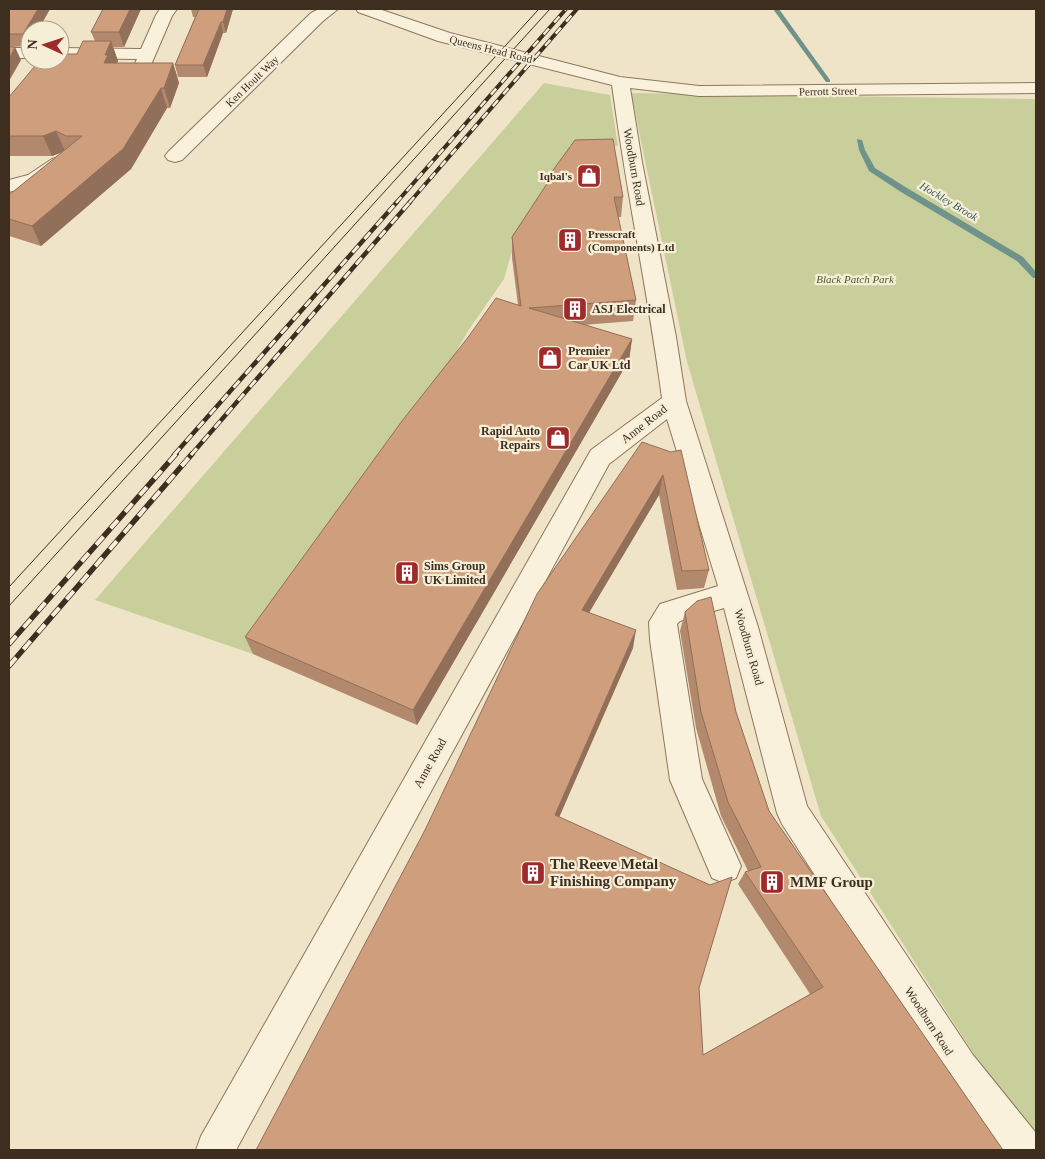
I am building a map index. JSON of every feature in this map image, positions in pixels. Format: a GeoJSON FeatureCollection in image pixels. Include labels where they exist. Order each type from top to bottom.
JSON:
{"type":"FeatureCollection","features":[{"type":"Feature","properties":{"kind":"street"},"geometry":{"type":"LineString","coordinates":[[140,71],[155,36],[170,9]]}},
{"type":"Feature","properties":{"kind":"street","name":"Ken Hoult Way"},"geometry":{"type":"LineString","coordinates":[[175,156],[317,17],[330,9]]}},
{"type":"Feature","properties":{"kind":"street","name":"Queens Head Road"},"geometry":{"type":"LineString","coordinates":[[364,9],[444,37],[620,82]]}},
{"type":"Feature","properties":{"kind":"street"},"geometry":{"type":"LineString","coordinates":[[70,53],[147,54]]}},
{"type":"Feature","properties":{"kind":"street","name":"Perrott Street"},"geometry":{"type":"LineString","coordinates":[[620,82],[699,91],[1036,88]]}},
{"type":"Feature","properties":{"kind":"street","name":"Woodburn Road"},"geometry":{"type":"LineString","coordinates":[[620,82],[632,162],[665,337],[674,401],[734,593],[793,813],[960,1068],[1026,1150]]}},
{"type":"Feature","properties":{"kind":"street"},"geometry":{"type":"LineString","coordinates":[[9,186],[34,179],[64,159]]}},
{"type":"Feature","properties":{"kind":"street","name":"Anne Road"},"geometry":{"type":"LineString","coordinates":[[215,1150],[600,457],[674,401]]}},
{"type":"Feature","properties":{"kind":"street"},"geometry":{"type":"LineString","coordinates":[[724,866],[686,780],[664,640],[663,622],[670,612],[734,593]]}},
{"type":"Feature","properties":{"kind":"green space"},"geometry":{"type":"Polygon","coordinates":[[[544,83],[610,95],[618,146],[570,145],[550,194],[511,254],[504,279],[468,331],[405,440],[253,654],[95,600],[544,83]]]}},
{"type":"Feature","properties":{"kind":"green space","name":"Black Patch Park"},"geometry":{"type":"Polygon","coordinates":[[[631,93],[1036,99],[1036,1134],[975,1056],[821,816],[687,362],[631,93]]]}},
{"type":"Feature","properties":{"kind":"building"},"geometry":{"type":"Polygon","coordinates":[[[9,9],[38,9],[31,20],[20,20],[20,34],[9,34],[9,9]]]}},
{"type":"Feature","properties":{"kind":"building"},"geometry":{"type":"Polygon","coordinates":[[[103,9],[130,9],[119,32],[91,32],[103,9]]]}},
{"type":"Feature","properties":{"kind":"building"},"geometry":{"type":"Polygon","coordinates":[[[199,9],[227,9],[203,65],[175,65],[199,9]]]}},
{"type":"Feature","properties":{"kind":"building"},"geometry":{"type":"Polygon","coordinates":[[[83,41],[111,41],[104,63],[173,63],[164,88],[161,88],[123,149],[32,226],[9,219],[9,195],[82,136],[66,136],[56,131],[43,136],[9,136],[9,97],[32,70],[70,70],[70,54],[77,54],[83,41]]]}},
{"type":"Feature","properties":{"kind":"building"},"geometry":{"type":"Polygon","coordinates":[[[9,47],[15,47],[9,59],[9,47]]]}},
{"type":"Feature","properties":{"kind":"building"},"geometry":{"type":"Polygon","coordinates":[[[613,139],[623,197],[614,197],[636,300],[529,308],[632,339],[413,710],[245,637],[402,421],[469,336],[496,298],[521,306],[512,237],[554,173],[551,173],[575,140],[613,139]]]}},
{"type":"Feature","properties":{"kind":"building","name":"The Reeve Metal Finishing Company"},"geometry":{"type":"Polygon","coordinates":[[[642,442],[671,452],[681,450],[709,570],[682,571],[663,475],[582,610],[636,630],[555,815],[710,885],[732,877],[699,988],[703,1055],[823,987],[745,872],[761,867],[728,802],[701,712],[685,612],[697,601],[711,597],[736,712],[769,811],[1003,1150],[256,1150],[425,830],[537,594],[642,442]]]}},
{"type":"Feature","properties":{"kind":"waterway","name":"Hockley Brook"},"geometry":{"type":"LineString","coordinates":[[776,9],[828,81]]}},
{"type":"Feature","properties":{"kind":"waterway","name":"Hockley Brook"},"geometry":{"type":"LineString","coordinates":[[859,140],[872,169],[1020,259],[1036,276]]}},
{"type":"Feature","properties":{"kind":"tram line"},"geometry":{"type":"LineString","coordinates":[[9,587],[539,9]]}},
{"type":"Feature","properties":{"kind":"tram line"},"geometry":{"type":"LineString","coordinates":[[9,606],[550,9]]}},
{"type":"Feature","properties":{"kind":"railway"},"geometry":{"type":"LineString","coordinates":[[396,203],[566,9]]}},
{"type":"Feature","properties":{"kind":"railway"},"geometry":{"type":"LineString","coordinates":[[409,203],[577,9]]}},
{"type":"Feature","properties":{"kind":"railway"},"geometry":{"type":"LineString","coordinates":[[174,455],[397,202]]}},
{"type":"Feature","properties":{"kind":"railway"},"geometry":{"type":"LineString","coordinates":[[191,455],[410,202]]}},
{"type":"Feature","properties":{"kind":"railway"},"geometry":{"type":"LineString","coordinates":[[9,644],[176,454]]}},
{"type":"Feature","properties":{"kind":"railway"},"geometry":{"type":"LineString","coordinates":[[9,666],[192,454]]}},
{"type":"Feature","properties":{"kind":"place","name":"Iqbal's"},"geometry":{"type":"Point","coordinates":[589,176]}},
{"type":"Feature","properties":{"kind":"place","name":"Presscraft (Components) Ltd"},"geometry":{"type":"Point","coordinates":[570,240]}},
{"type":"Feature","properties":{"kind":"place","name":"ASJ Electrical"},"geometry":{"type":"Point","coordinates":[575,309]}},
{"type":"Feature","properties":{"kind":"place","name":"Premier Car UK Ltd"},"geometry":{"type":"Point","coordinates":[550,358]}},
{"type":"Feature","properties":{"kind":"place","name":"Rapid Auto Repairs"},"geometry":{"type":"Point","coordinates":[558,438]}},
{"type":"Feature","properties":{"kind":"place","name":"Sims Group UK Limited"},"geometry":{"type":"Point","coordinates":[407,573]}},
{"type":"Feature","properties":{"kind":"place","name":"The Reeve Metal Finishing Company"},"geometry":{"type":"Point","coordinates":[533,873]}},
{"type":"Feature","properties":{"kind":"place","name":"MMF Group"},"geometry":{"type":"Point","coordinates":[772,882]}}]}
